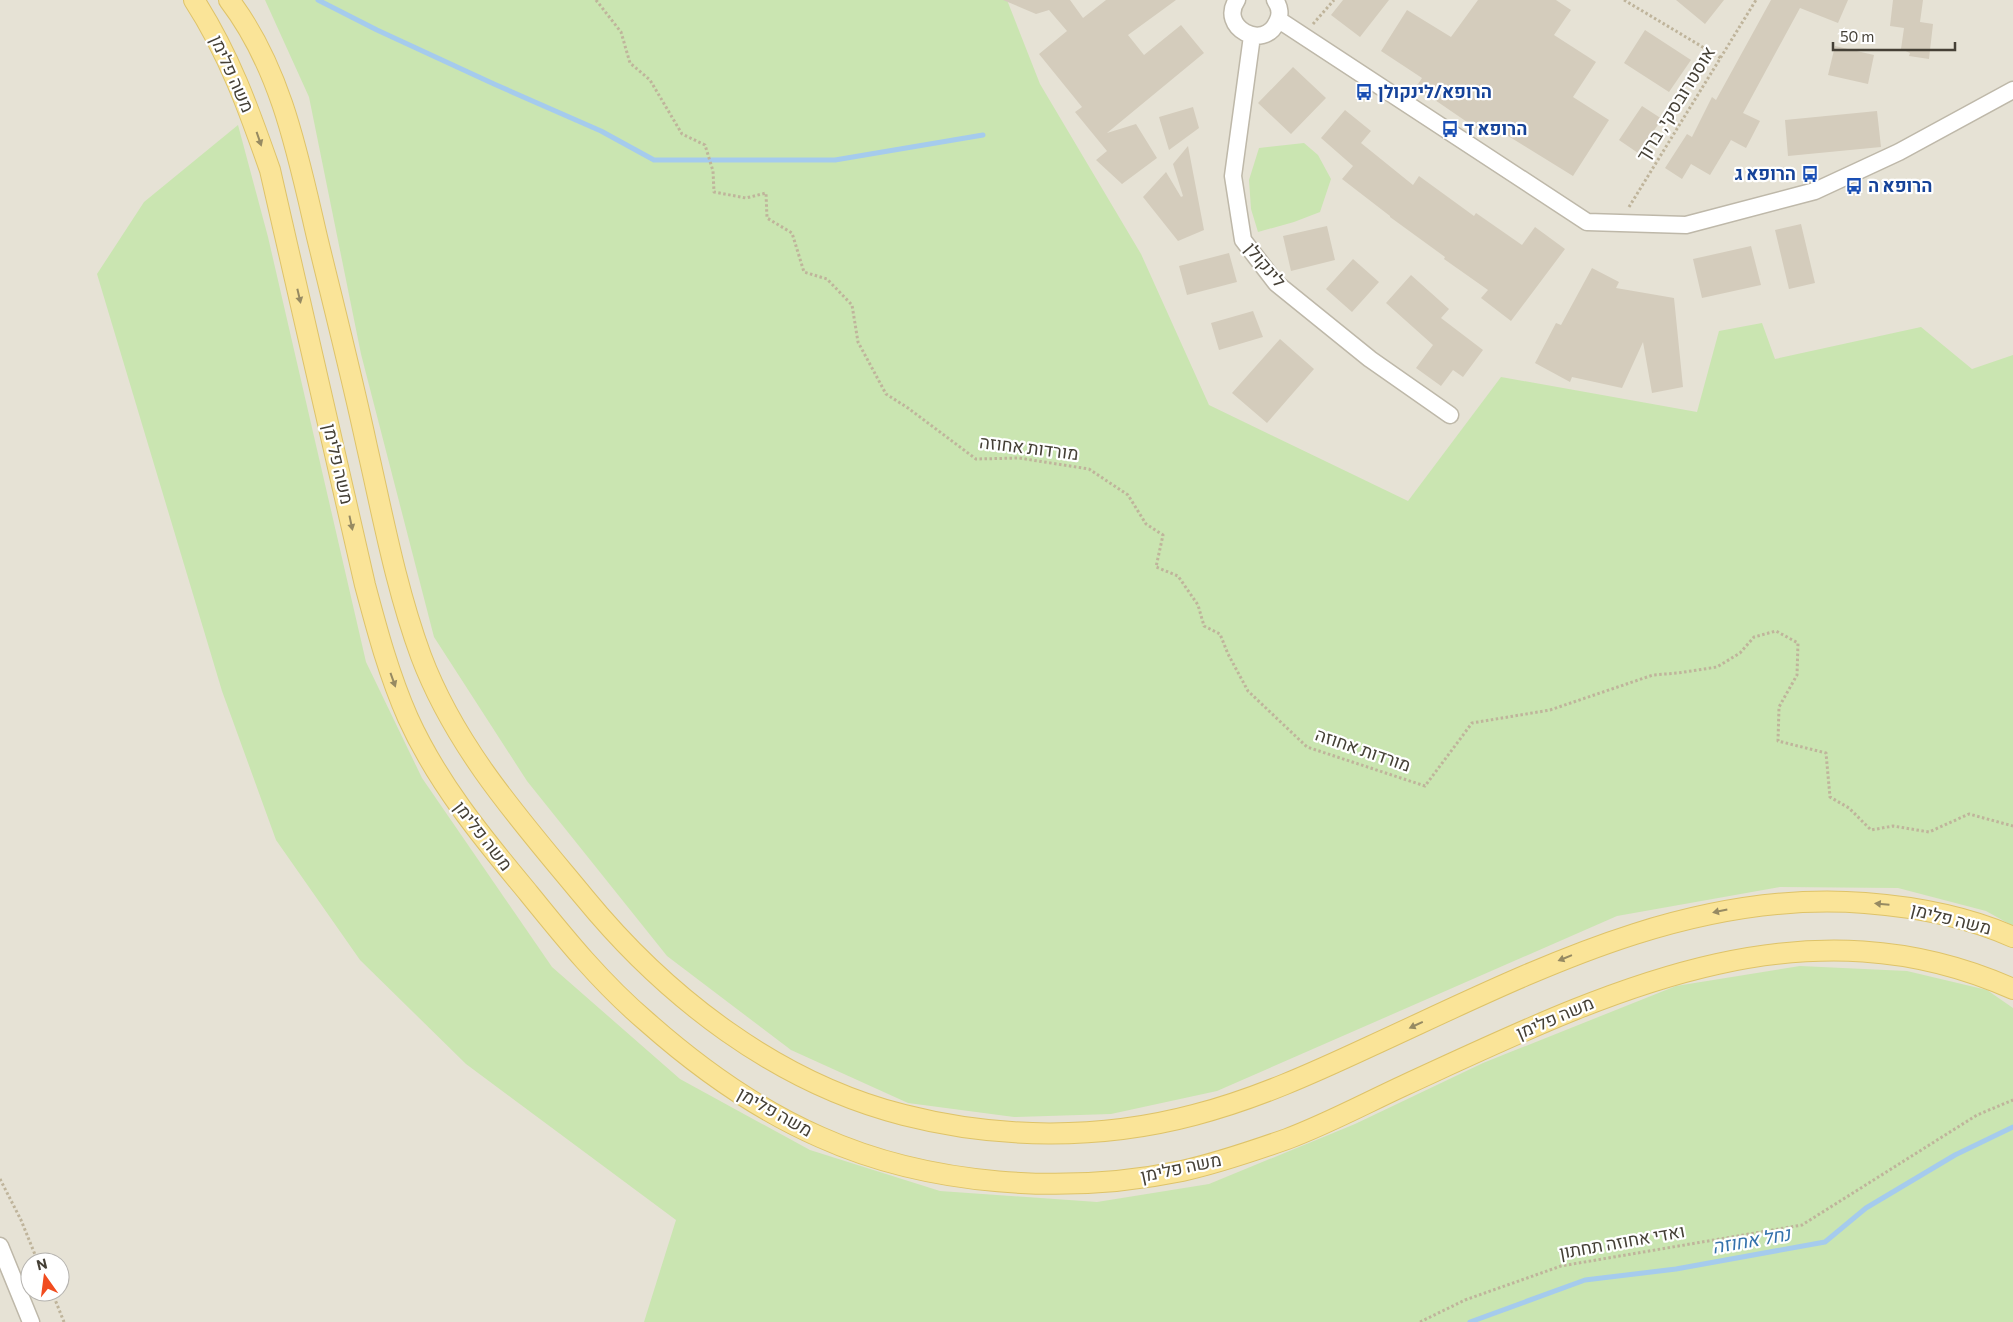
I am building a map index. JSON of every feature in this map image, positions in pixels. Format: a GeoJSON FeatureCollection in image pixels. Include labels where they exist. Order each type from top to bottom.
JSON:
{"type":"FeatureCollection","features":[{"type":"Feature","properties":{"kind":"main road","name":"משה פלימן"},"geometry":{"type":"LineString","coordinates":[[194,0],[222,47],[270,170],[380,643],[394,684],[423,748],[441,780],[484,839],[588,966],[637,1014],[686,1055],[753,1102],[821,1138],[866,1154],[936,1172],[968,1178],[1003,1181],[1078,1183],[1119,1180],[1182,1171],[1214,1163],[1293,1137],[1578,1007],[1674,974],[1714,964],[1743,958],[1810,952],[1847,951],[1886,954],[1924,959],[1960,968],[2013,989]]}},
{"type":"Feature","properties":{"kind":"main road","name":"משה פלימן"},"geometry":{"type":"LineString","coordinates":[[229,0],[240,14],[269,71],[295,144],[364,431],[392,560],[407,616],[421,655],[447,715],[465,745],[505,802],[608,927],[655,972],[701,1012],[766,1057],[830,1090],[871,1106],[905,1115],[968,1128],[1049,1133],[1111,1130],[1201,1114],[1276,1089],[1562,959],[1660,926],[1702,915],[1768,904],[1844,901],[1926,909],[1965,919],[2013,937]]}},
{"type":"Feature","properties":{"kind":"street"},"geometry":{"type":"LineString","coordinates":[[1237,0],[1232,13],[1234,21],[1245,34],[1252,36],[1261,36],[1274,28],[1279,20],[1280,12],[1276,0]]}},
{"type":"Feature","properties":{"kind":"street"},"geometry":{"type":"LineString","coordinates":[[1279,20],[1587,222],[1686,224],[1814,190],[1899,152],[2013,90]]}},
{"type":"Feature","properties":{"kind":"street","name":"לינקולן"},"geometry":{"type":"LineString","coordinates":[[1252,36],[1233,176],[1243,240],[1276,283],[1370,359],[1450,415]]}},
{"type":"Feature","properties":{"kind":"street"},"geometry":{"type":"LineString","coordinates":[[0,1246],[31,1322]]}},
{"type":"Feature","properties":{"kind":"path","name":"מורדות אחוזה"},"geometry":{"type":"LineString","coordinates":[[596,0],[621,32],[630,63],[650,80],[682,134],[704,145],[713,171],[714,192],[746,198],[766,193],[767,218],[792,233],[804,272],[827,279],[852,305],[858,342],[886,394],[976,459],[1020,458],[1089,469],[1128,494],[1146,524],[1163,536],[1156,566],[1178,576],[1198,605],[1204,626],[1220,634],[1228,654],[1248,691],[1307,748],[1425,786],[1472,723],[1550,710],[1653,675],[1678,674],[1717,668],[1740,654],[1754,637],[1776,631],[1798,643],[1797,675],[1779,707],[1778,741],[1826,752],[1830,797],[1849,808],[1871,830],[1893,826],[1929,832],[1969,814],[2013,826]]}},
{"type":"Feature","properties":{"kind":"path"},"geometry":{"type":"LineString","coordinates":[[1302,35],[1334,0]]}},
{"type":"Feature","properties":{"kind":"path"},"geometry":{"type":"LineString","coordinates":[[1624,0],[1720,58]]}},
{"type":"Feature","properties":{"kind":"path","name":"אוסטרובסקי, ברוך"},"geometry":{"type":"LineString","coordinates":[[1619,223],[1756,0]]}},
{"type":"Feature","properties":{"kind":"path","name":"ואדי אחוזה תחתון"},"geometry":{"type":"LineString","coordinates":[[1420,1322],[1466,1300],[1561,1266],[1802,1225],[1977,1116],[2013,1100]]}},
{"type":"Feature","properties":{"kind":"path"},"geometry":{"type":"LineString","coordinates":[[0,1179],[22,1220],[34,1252]]}},
{"type":"Feature","properties":{"kind":"path"},"geometry":{"type":"LineString","coordinates":[[56,1302],[64,1322]]}},
{"type":"Feature","properties":{"kind":"shaded area"},"geometry":{"type":"Polygon","coordinates":[[[0,0],[2013,0],[2013,1322],[0,1322],[0,0]]]}},
{"type":"Feature","properties":{"kind":"green space"},"geometry":{"type":"Polygon","coordinates":[[[265,0],[1007,0],[1040,84],[1141,254],[1209,405],[1408,501],[1501,377],[1697,412],[1719,331],[1762,323],[1775,359],[1921,327],[1972,369],[2013,355],[2013,926],[1986,911],[1898,888],[1780,887],[1617,916],[1217,1091],[1111,1114],[1014,1117],[908,1103],[791,1050],[667,956],[527,781],[434,637],[361,354],[309,97],[265,0]]]}},
{"type":"Feature","properties":{"kind":"green space"},"geometry":{"type":"Polygon","coordinates":[[[238,125],[268,237],[366,662],[422,778],[552,967],[680,1079],[810,1150],[940,1191],[1097,1202],[1209,1184],[1355,1124],[1483,1063],[1676,986],[1800,966],[1907,971],[1987,990],[2013,1008],[2013,1322],[644,1322],[676,1220],[466,1064],[360,960],[276,840],[222,691],[97,274],[144,202],[238,125]]]}},
{"type":"Feature","properties":{"kind":"green space"},"geometry":{"type":"Polygon","coordinates":[[[1304,143],[1318,155],[1331,179],[1320,212],[1294,222],[1258,232],[1251,209],[1249,180],[1259,148],[1304,143]]]}},
{"type":"Feature","properties":{"kind":"building"},"geometry":{"type":"Polygon","coordinates":[[[1003,0],[1070,0],[1083,18],[1106,0],[1176,0],[1128,35],[1144,55],[1181,25],[1204,53],[1107,133],[1136,124],[1157,158],[1122,184],[1096,160],[1107,151],[1075,112],[1082,107],[1039,54],[1067,31],[1049,10],[1036,14],[1003,0]]]}},
{"type":"Feature","properties":{"kind":"building"},"geometry":{"type":"Polygon","coordinates":[[[1343,0],[1389,0],[1360,37],[1331,15],[1343,0]]]}},
{"type":"Feature","properties":{"kind":"building"},"geometry":{"type":"Polygon","coordinates":[[[1478,0],[1556,0],[1571,10],[1554,35],[1596,62],[1573,97],[1609,120],[1573,176],[1492,126],[1486,135],[1416,87],[1422,78],[1381,51],[1407,10],[1451,37],[1478,0]]]}},
{"type":"Feature","properties":{"kind":"building"},"geometry":{"type":"Polygon","coordinates":[[[1676,0],[1724,0],[1705,24],[1676,0]]]}},
{"type":"Feature","properties":{"kind":"building"},"geometry":{"type":"Polygon","coordinates":[[[1771,0],[1848,0],[1838,23],[1800,8],[1743,113],[1760,121],[1746,148],[1731,140],[1710,175],[1691,164],[1682,179],[1665,168],[1687,134],[1692,137],[1712,97],[1716,100],[1771,0]]]}},
{"type":"Feature","properties":{"kind":"building"},"geometry":{"type":"Polygon","coordinates":[[[1893,0],[1923,0],[1920,22],[1933,24],[1929,59],[1909,56],[1910,53],[1901,49],[1904,28],[1890,26],[1893,0]]]}},
{"type":"Feature","properties":{"kind":"building"},"geometry":{"type":"Polygon","coordinates":[[[1645,30],[1691,60],[1669,92],[1624,63],[1645,30]]]}},
{"type":"Feature","properties":{"kind":"building"},"geometry":{"type":"Polygon","coordinates":[[[1835,46],[1874,55],[1868,84],[1828,75],[1835,46]]]}},
{"type":"Feature","properties":{"kind":"building"},"geometry":{"type":"Polygon","coordinates":[[[1293,67],[1326,98],[1291,134],[1258,103],[1293,67]]]}},
{"type":"Feature","properties":{"kind":"building"},"geometry":{"type":"Polygon","coordinates":[[[1642,106],[1662,119],[1638,153],[1619,140],[1642,106]]]}},
{"type":"Feature","properties":{"kind":"building"},"geometry":{"type":"Polygon","coordinates":[[[1193,107],[1199,128],[1169,150],[1159,117],[1193,107]]]}},
{"type":"Feature","properties":{"kind":"building"},"geometry":{"type":"Polygon","coordinates":[[[1345,110],[1371,131],[1361,143],[1413,185],[1419,176],[1474,216],[1476,213],[1522,245],[1535,227],[1565,249],[1511,321],[1481,298],[1488,290],[1444,259],[1445,257],[1342,179],[1353,166],[1321,138],[1345,110]]]}},
{"type":"Feature","properties":{"kind":"building"},"geometry":{"type":"Polygon","coordinates":[[[1877,111],[1881,147],[1788,156],[1785,120],[1877,111]]]}},
{"type":"Feature","properties":{"kind":"building"},"geometry":{"type":"Polygon","coordinates":[[[1188,146],[1204,230],[1178,241],[1143,197],[1166,172],[1181,197],[1183,196],[1173,164],[1188,146]]]}},
{"type":"Feature","properties":{"kind":"building"},"geometry":{"type":"Polygon","coordinates":[[[1801,224],[1815,283],[1789,289],[1775,230],[1801,224]]]}},
{"type":"Feature","properties":{"kind":"building"},"geometry":{"type":"Polygon","coordinates":[[[1327,226],[1335,260],[1291,271],[1283,236],[1327,226]]]}},
{"type":"Feature","properties":{"kind":"building"},"geometry":{"type":"Polygon","coordinates":[[[1751,246],[1761,285],[1702,298],[1693,259],[1751,246]]]}},
{"type":"Feature","properties":{"kind":"building"},"geometry":{"type":"Polygon","coordinates":[[[1229,253],[1237,282],[1187,295],[1179,266],[1229,253]]]}},
{"type":"Feature","properties":{"kind":"building"},"geometry":{"type":"Polygon","coordinates":[[[1353,259],[1379,282],[1352,312],[1326,289],[1353,259]]]}},
{"type":"Feature","properties":{"kind":"building"},"geometry":{"type":"Polygon","coordinates":[[[1592,268],[1619,282],[1616,288],[1674,298],[1683,387],[1652,393],[1643,342],[1622,388],[1572,377],[1570,382],[1535,363],[1556,323],[1561,325],[1592,268]]]}},
{"type":"Feature","properties":{"kind":"building"},"geometry":{"type":"Polygon","coordinates":[[[1411,275],[1449,309],[1441,318],[1483,350],[1463,377],[1453,370],[1441,386],[1416,368],[1433,345],[1386,303],[1411,275]]]}},
{"type":"Feature","properties":{"kind":"building"},"geometry":{"type":"Polygon","coordinates":[[[1253,311],[1263,337],[1219,350],[1211,323],[1253,311]]]}},
{"type":"Feature","properties":{"kind":"building"},"geometry":{"type":"Polygon","coordinates":[[[1280,339],[1314,369],[1267,423],[1232,393],[1280,339]]]}},
{"type":"Feature","properties":{"kind":"waterway"},"geometry":{"type":"LineString","coordinates":[[318,0],[377,30],[601,131],[654,160],[835,160],[983,135]]}},
{"type":"Feature","properties":{"kind":"waterway","name":"נחל אחוזה"},"geometry":{"type":"LineString","coordinates":[[1470,1322],[1585,1280],[1676,1269],[1825,1242],[1866,1208],[1955,1155],[2013,1127]]}},
{"type":"Feature","properties":{"kind":"place","name":"הרופא/לינקולן"},"geometry":{"type":"Point","coordinates":[1364,92]}},
{"type":"Feature","properties":{"kind":"place","name":"הרופא ד"},"geometry":{"type":"Point","coordinates":[1450,129]}},
{"type":"Feature","properties":{"kind":"place","name":"הרופא ג"},"geometry":{"type":"Point","coordinates":[1810,174]}},
{"type":"Feature","properties":{"kind":"place","name":"הרופא ה"},"geometry":{"type":"Point","coordinates":[1854,186]}}]}
